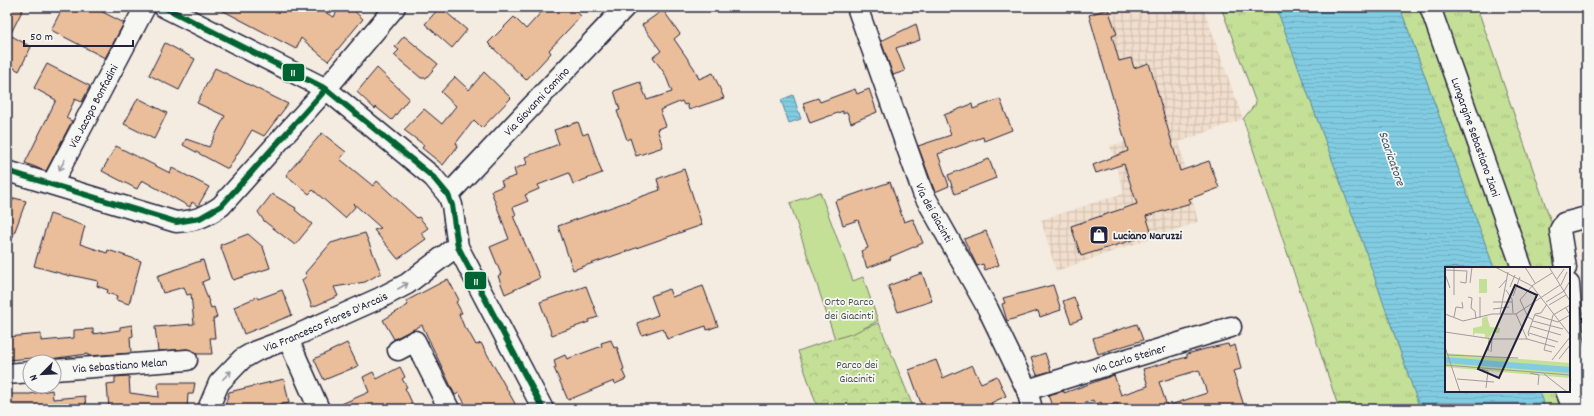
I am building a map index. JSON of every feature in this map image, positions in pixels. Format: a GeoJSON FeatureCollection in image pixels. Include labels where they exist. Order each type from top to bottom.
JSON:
{"type":"FeatureCollection","features":[{"type":"Feature","properties":{"kind":"street","name":"Via Jacopo Bonfadini"},"geometry":{"type":"LineString","coordinates":[[52,184],[145,7]]}},
{"type":"Feature","properties":{"kind":"street"},"geometry":{"type":"LineString","coordinates":[[164,7],[326,89],[433,177],[448,195],[452,205],[458,247],[543,409]]}},
{"type":"Feature","properties":{"kind":"street"},"geometry":{"type":"LineString","coordinates":[[7,171],[176,222],[193,221],[222,206],[326,89],[395,7]]}},
{"type":"Feature","properties":{"kind":"street","name":"Via Giovanni Comino"},"geometry":{"type":"LineString","coordinates":[[448,195],[625,7]]}},
{"type":"Feature","properties":{"kind":"street","name":"Via dei Giacinti"},"geometry":{"type":"LineString","coordinates":[[857,7],[923,193],[981,295],[1029,400]]}},
{"type":"Feature","properties":{"kind":"street","name":"Lungargine Sebastiano Ziani"},"geometry":{"type":"LineString","coordinates":[[1430,7],[1522,267]]}},
{"type":"Feature","properties":{"kind":"street"},"geometry":{"type":"LineString","coordinates":[[1566,267],[1560,230],[1564,223],[1587,217]]}},
{"type":"Feature","properties":{"kind":"street","name":"Via Francesco Flores D'Arcais"},"geometry":{"type":"LineString","coordinates":[[208,409],[219,383],[242,359],[256,351],[288,339],[400,288],[453,249],[458,247]]}},
{"type":"Feature","properties":{"kind":"street"},"geometry":{"type":"LineString","coordinates":[[1570,298],[1573,338],[1587,408]]}},
{"type":"Feature","properties":{"kind":"street","name":"Via Carlo Steiner"},"geometry":{"type":"LineString","coordinates":[[1029,400],[1231,327]]}},
{"type":"Feature","properties":{"kind":"street"},"geometry":{"type":"LineString","coordinates":[[288,339],[319,409]]}},
{"type":"Feature","properties":{"kind":"street"},"geometry":{"type":"LineString","coordinates":[[398,350],[415,341],[449,409]]}},
{"type":"Feature","properties":{"kind":"street","name":"Via Sebastiano Melan"},"geometry":{"type":"LineString","coordinates":[[62,369],[186,360]]}},
{"type":"Feature","properties":{"kind":"street"},"geometry":{"type":"LineString","coordinates":[[7,374],[22,373]]}},
{"type":"Feature","properties":{"kind":"street"},"geometry":{"type":"LineString","coordinates":[[1566,392],[1573,409]]}},
{"type":"Feature","properties":{"kind":"shaded area"},"geometry":{"type":"Polygon","coordinates":[[[1092,7],[1203,7],[1243,119],[1179,142],[1198,222],[1056,271],[1041,220],[1124,193],[1110,146],[1129,141],[1092,7]]]}},
{"type":"Feature","properties":{"kind":"green space"},"geometry":{"type":"Polygon","coordinates":[[[1221,7],[1477,7],[1567,267],[1445,267],[1445,392],[1570,392],[1570,276],[1587,322],[1587,409],[1339,409],[1243,119],[1256,103],[1221,7]]]}},
{"type":"Feature","properties":{"kind":"green space","name":"Orto Parco dei Giacinti"},"geometry":{"type":"Polygon","coordinates":[[[820,192],[853,281],[863,277],[878,321],[854,333],[835,339],[790,203],[820,192]]]}},
{"type":"Feature","properties":{"kind":"green space","name":"Parco dei Giaciniti"},"geometry":{"type":"Polygon","coordinates":[[[879,323],[914,409],[818,409],[798,351],[879,323]]]}},
{"type":"Feature","properties":{"kind":"water","name":"Scaricatore"},"geometry":{"type":"Polygon","coordinates":[[[1276,7],[1400,7],[1494,267],[1445,267],[1445,392],[1539,392],[1545,409],[1420,409],[1363,244],[1276,7]]]}},
{"type":"Feature","properties":{"kind":"water"},"geometry":{"type":"Polygon","coordinates":[[[793,95],[801,119],[789,123],[781,100],[793,95]]]}},
{"type":"Feature","properties":{"kind":"building"},"geometry":{"type":"Polygon","coordinates":[[[7,7],[24,7],[10,35],[31,47],[19,71],[7,64],[7,7]]]}},
{"type":"Feature","properties":{"kind":"building"},"geometry":{"type":"Polygon","coordinates":[[[63,7],[93,7],[124,23],[105,58],[51,30],[63,7]]]}},
{"type":"Feature","properties":{"kind":"building"},"geometry":{"type":"Polygon","coordinates":[[[216,7],[315,7],[334,17],[337,11],[353,10],[363,19],[328,61],[301,38],[296,49],[216,7]]]}},
{"type":"Feature","properties":{"kind":"building"},"geometry":{"type":"Polygon","coordinates":[[[440,7],[467,30],[452,48],[425,24],[440,7]]]}},
{"type":"Feature","properties":{"kind":"building"},"geometry":{"type":"Polygon","coordinates":[[[546,7],[571,7],[581,16],[549,50],[551,53],[526,80],[488,43],[514,17],[526,29],[546,7]]]}},
{"type":"Feature","properties":{"kind":"building"},"geometry":{"type":"Polygon","coordinates":[[[1108,9],[1117,34],[1112,36],[1119,61],[1131,58],[1134,68],[1149,63],[1180,171],[1209,161],[1219,188],[1189,199],[1191,203],[1146,216],[1152,234],[1081,256],[1071,226],[1137,204],[1124,164],[1096,173],[1093,165],[1128,151],[1089,15],[1108,9]]]}},
{"type":"Feature","properties":{"kind":"building"},"geometry":{"type":"Polygon","coordinates":[[[663,10],[680,34],[674,39],[694,68],[699,79],[713,73],[724,98],[689,110],[687,104],[684,105],[682,101],[660,110],[666,126],[657,129],[663,147],[636,156],[630,138],[627,140],[617,111],[620,110],[614,91],[640,82],[647,100],[672,92],[665,74],[653,57],[661,51],[642,25],[663,10]]]}},
{"type":"Feature","properties":{"kind":"building"},"geometry":{"type":"Polygon","coordinates":[[[916,24],[920,40],[896,48],[905,71],[893,75],[881,41],[916,24]]]}},
{"type":"Feature","properties":{"kind":"building"},"geometry":{"type":"Polygon","coordinates":[[[404,36],[438,64],[426,78],[421,78],[394,55],[399,50],[395,47],[404,36]]]}},
{"type":"Feature","properties":{"kind":"building"},"geometry":{"type":"Polygon","coordinates":[[[165,43],[195,59],[179,90],[149,75],[165,43]]]}},
{"type":"Feature","properties":{"kind":"building"},"geometry":{"type":"Polygon","coordinates":[[[47,64],[90,86],[82,102],[75,99],[66,118],[72,121],[46,171],[25,163],[56,100],[34,88],[47,64]]]}},
{"type":"Feature","properties":{"kind":"building"},"geometry":{"type":"Polygon","coordinates":[[[215,68],[288,104],[264,136],[252,130],[228,169],[183,145],[186,139],[209,147],[225,116],[197,103],[215,68]]]}},
{"type":"Feature","properties":{"kind":"building"},"geometry":{"type":"Polygon","coordinates":[[[377,68],[409,98],[392,120],[376,107],[375,109],[357,92],[377,68]]]}},
{"type":"Feature","properties":{"kind":"building"},"geometry":{"type":"Polygon","coordinates":[[[484,72],[511,98],[482,128],[474,120],[456,143],[458,146],[443,165],[422,148],[424,145],[404,130],[424,109],[442,124],[456,106],[441,92],[455,77],[469,90],[484,72]]]}},
{"type":"Feature","properties":{"kind":"building"},"geometry":{"type":"Polygon","coordinates":[[[855,89],[857,94],[869,89],[877,112],[851,123],[847,112],[843,114],[843,111],[810,123],[803,103],[818,98],[820,102],[855,89]]]}},
{"type":"Feature","properties":{"kind":"building"},"geometry":{"type":"Polygon","coordinates":[[[138,98],[167,113],[154,139],[124,124],[138,98]]]}},
{"type":"Feature","properties":{"kind":"building"},"geometry":{"type":"Polygon","coordinates":[[[1000,99],[1012,130],[984,141],[983,137],[938,154],[949,186],[935,192],[918,146],[951,135],[944,115],[972,104],[973,109],[1000,99]]]}},
{"type":"Feature","properties":{"kind":"building"},"geometry":{"type":"Polygon","coordinates":[[[578,122],[583,135],[588,133],[602,173],[573,184],[569,173],[538,185],[539,189],[525,195],[528,201],[513,207],[516,215],[513,216],[540,278],[505,294],[498,276],[501,274],[490,247],[509,239],[491,191],[503,186],[501,181],[516,176],[514,169],[527,164],[525,157],[559,144],[554,130],[578,122]]]}},
{"type":"Feature","properties":{"kind":"building"},"geometry":{"type":"Polygon","coordinates":[[[322,133],[346,152],[340,159],[373,186],[377,181],[417,218],[419,217],[428,228],[421,233],[426,239],[398,259],[374,230],[381,228],[353,203],[355,207],[345,218],[313,190],[309,194],[286,175],[322,133]]]}},
{"type":"Feature","properties":{"kind":"building"},"geometry":{"type":"Polygon","coordinates":[[[116,146],[170,173],[172,168],[209,187],[198,206],[192,202],[190,207],[142,180],[137,189],[102,171],[116,146]]]}},
{"type":"Feature","properties":{"kind":"building"},"geometry":{"type":"Polygon","coordinates":[[[989,159],[996,178],[955,194],[948,175],[989,159]]]}},
{"type":"Feature","properties":{"kind":"building"},"geometry":{"type":"Polygon","coordinates":[[[684,169],[702,225],[573,270],[558,226],[660,190],[657,179],[684,169]]]}},
{"type":"Feature","properties":{"kind":"building"},"geometry":{"type":"Polygon","coordinates":[[[890,182],[904,222],[913,219],[923,243],[890,257],[891,259],[867,268],[861,251],[868,248],[858,220],[843,225],[835,201],[890,182]]]}},
{"type":"Feature","properties":{"kind":"building"},"geometry":{"type":"Polygon","coordinates":[[[272,194],[296,208],[295,210],[312,224],[295,245],[264,221],[258,212],[272,194]]]}},
{"type":"Feature","properties":{"kind":"building"},"geometry":{"type":"Polygon","coordinates":[[[14,198],[26,201],[9,247],[7,247],[7,200],[12,202],[14,198]]]}},
{"type":"Feature","properties":{"kind":"building"},"geometry":{"type":"Polygon","coordinates":[[[50,214],[85,226],[80,244],[107,253],[108,250],[141,261],[129,304],[116,300],[117,296],[107,293],[108,290],[97,286],[98,281],[70,276],[34,266],[50,214]]]}},
{"type":"Feature","properties":{"kind":"building"},"geometry":{"type":"Polygon","coordinates":[[[986,231],[999,265],[985,270],[983,264],[977,266],[964,239],[986,231]]]}},
{"type":"Feature","properties":{"kind":"building"},"geometry":{"type":"Polygon","coordinates":[[[365,233],[381,273],[365,282],[334,287],[338,296],[312,307],[302,280],[307,276],[305,273],[331,243],[365,233]]]}},
{"type":"Feature","properties":{"kind":"building"},"geometry":{"type":"Polygon","coordinates":[[[248,234],[263,247],[270,268],[233,280],[220,245],[248,234]]]}},
{"type":"Feature","properties":{"kind":"building"},"geometry":{"type":"Polygon","coordinates":[[[203,260],[209,279],[202,282],[211,308],[214,307],[217,317],[213,319],[215,338],[210,338],[212,354],[197,354],[192,350],[187,349],[158,351],[155,327],[194,324],[191,294],[187,295],[184,287],[163,293],[157,276],[203,260]]]}},
{"type":"Feature","properties":{"kind":"building"},"geometry":{"type":"Polygon","coordinates":[[[922,273],[932,301],[898,312],[888,286],[922,273]]]}},
{"type":"Feature","properties":{"kind":"building"},"geometry":{"type":"Polygon","coordinates":[[[448,279],[459,300],[456,302],[462,313],[459,314],[465,329],[467,329],[476,345],[481,343],[518,409],[468,409],[459,393],[455,395],[422,325],[394,339],[383,320],[408,305],[406,301],[448,279]]]}},
{"type":"Feature","properties":{"kind":"building"},"geometry":{"type":"Polygon","coordinates":[[[1053,285],[1061,310],[1040,317],[1038,311],[1007,321],[1002,304],[1005,303],[1003,298],[1053,285]]]}},
{"type":"Feature","properties":{"kind":"building"},"geometry":{"type":"Polygon","coordinates":[[[586,286],[598,317],[589,320],[589,322],[552,335],[540,302],[586,286]]]}},
{"type":"Feature","properties":{"kind":"building"},"geometry":{"type":"Polygon","coordinates":[[[703,286],[718,326],[707,330],[706,326],[667,339],[663,328],[642,335],[637,323],[658,315],[651,296],[669,289],[672,297],[703,286]]]}},
{"type":"Feature","properties":{"kind":"building"},"geometry":{"type":"Polygon","coordinates":[[[282,290],[292,315],[244,334],[234,307],[257,297],[258,299],[282,290]]]}},
{"type":"Feature","properties":{"kind":"building"},"geometry":{"type":"Polygon","coordinates":[[[1074,297],[1082,319],[1071,323],[1063,301],[1074,297]]]}},
{"type":"Feature","properties":{"kind":"building"},"geometry":{"type":"Polygon","coordinates":[[[1137,324],[1143,340],[1098,354],[1093,338],[1137,324]]]}},
{"type":"Feature","properties":{"kind":"building"},"geometry":{"type":"Polygon","coordinates":[[[132,325],[133,336],[130,337],[131,353],[88,356],[88,354],[62,357],[62,354],[22,354],[22,359],[7,360],[7,337],[41,334],[41,341],[74,338],[74,330],[93,329],[93,334],[120,330],[120,327],[132,325]]]}},
{"type":"Feature","properties":{"kind":"building"},"geometry":{"type":"Polygon","coordinates":[[[611,340],[614,348],[617,347],[624,369],[622,370],[626,379],[615,384],[614,381],[568,400],[554,368],[556,368],[554,360],[565,355],[567,359],[602,346],[601,343],[611,340]]]}},
{"type":"Feature","properties":{"kind":"building"},"geometry":{"type":"Polygon","coordinates":[[[347,343],[358,366],[324,380],[314,359],[347,343]]]}},
{"type":"Feature","properties":{"kind":"building"},"geometry":{"type":"Polygon","coordinates":[[[1228,344],[1229,347],[1235,345],[1241,369],[1233,371],[1245,409],[1118,409],[1117,403],[1103,408],[1101,402],[1095,405],[1093,400],[1067,409],[1053,409],[1048,395],[1064,391],[1064,393],[1114,375],[1121,395],[1148,386],[1143,369],[1187,357],[1187,354],[1228,344]],[[1199,370],[1159,382],[1167,406],[1207,393],[1199,370]]]}},
{"type":"Feature","properties":{"kind":"building"},"geometry":{"type":"Polygon","coordinates":[[[1045,353],[1051,371],[1037,375],[1031,358],[1045,353]]]}},
{"type":"Feature","properties":{"kind":"building"},"geometry":{"type":"Polygon","coordinates":[[[936,360],[943,378],[972,365],[981,383],[997,376],[1006,396],[991,403],[993,409],[923,409],[909,370],[936,360]]]}},
{"type":"Feature","properties":{"kind":"building"},"geometry":{"type":"Polygon","coordinates":[[[400,367],[405,377],[402,379],[407,387],[405,388],[415,409],[330,409],[369,392],[363,377],[373,372],[377,379],[400,367]]]}},
{"type":"Feature","properties":{"kind":"building"},"geometry":{"type":"Polygon","coordinates":[[[129,376],[130,393],[159,397],[158,383],[195,383],[193,394],[188,394],[187,409],[109,409],[107,384],[115,383],[115,377],[129,376]]]}},
{"type":"Feature","properties":{"kind":"building"},"geometry":{"type":"Polygon","coordinates":[[[284,379],[289,403],[272,406],[273,409],[224,409],[229,392],[284,379]]]}},
{"type":"Feature","properties":{"kind":"building"},"geometry":{"type":"Polygon","coordinates":[[[7,394],[52,394],[53,399],[85,396],[86,409],[7,409],[7,394]]]}},
{"type":"Feature","properties":{"kind":"transit line","name":"11"},"geometry":{"type":"LineString","coordinates":[[164,7],[326,89],[433,177],[448,195],[452,205],[458,247],[543,409]]}},
{"type":"Feature","properties":{"kind":"transit line","name":"11"},"geometry":{"type":"LineString","coordinates":[[7,171],[176,222],[200,218],[221,206],[326,89]]}},
{"type":"Feature","properties":{"kind":"place","name":"Luciano Naruzzi"},"geometry":{"type":"Point","coordinates":[1099,235]}}]}
